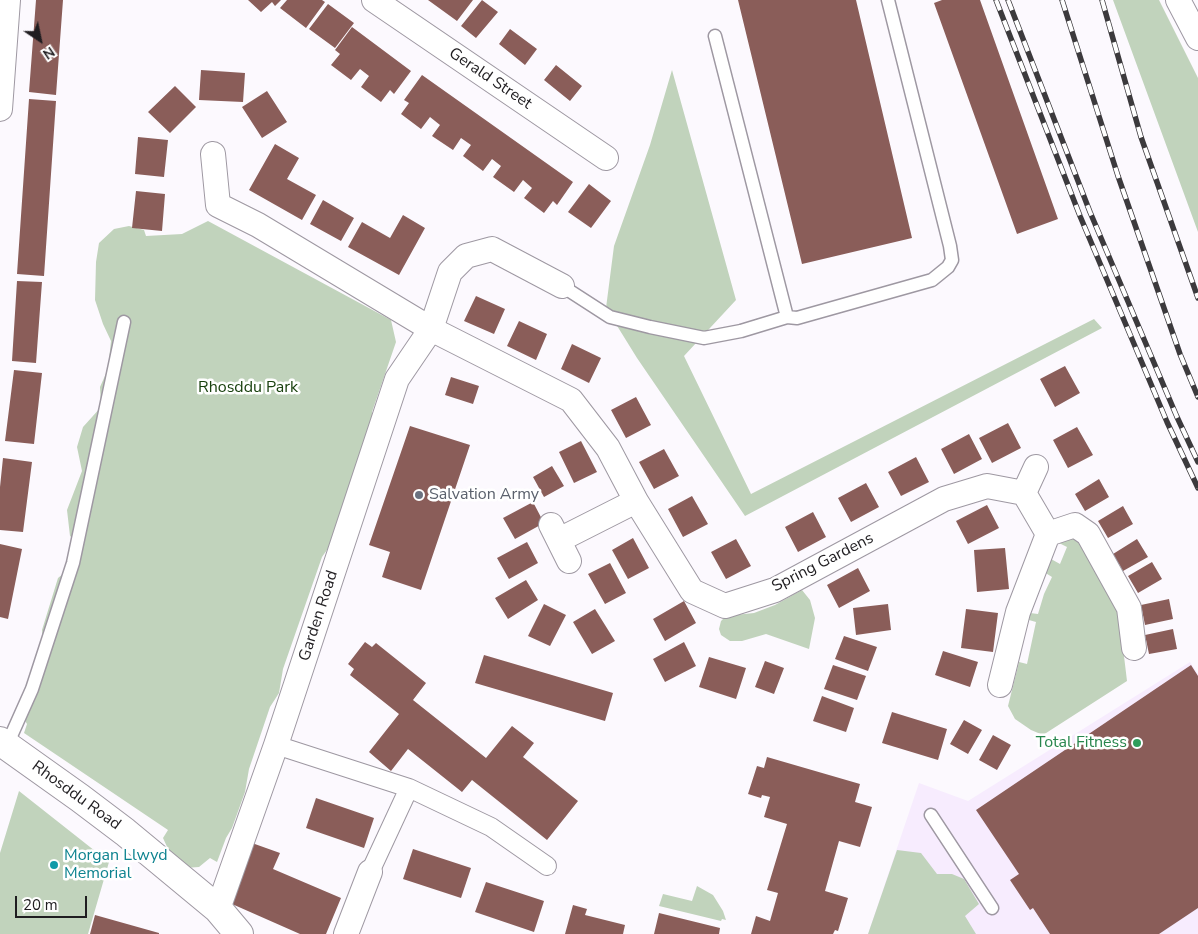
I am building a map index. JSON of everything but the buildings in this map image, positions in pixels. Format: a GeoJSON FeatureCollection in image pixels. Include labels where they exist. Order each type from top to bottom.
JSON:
{"type":"FeatureCollection","features":[{"type":"Feature","properties":{"kind":"main road","name":"Rhosddu Road"},"geometry":{"type":"LineString","coordinates":[[3,743],[125,832],[218,909],[239,934]]}},
{"type":"Feature","properties":{"kind":"street"},"geometry":{"type":"LineString","coordinates":[[0,109],[8,0]]}},
{"type":"Feature","properties":{"kind":"street","name":"Gerald Street"},"geometry":{"type":"LineString","coordinates":[[374,0],[606,158]]}},
{"type":"Feature","properties":{"kind":"street"},"geometry":{"type":"LineString","coordinates":[[1178,0],[1198,38]]}},
{"type":"Feature","properties":{"kind":"street"},"geometry":{"type":"LineString","coordinates":[[213,154],[218,205],[258,225],[431,329]]}},
{"type":"Feature","properties":{"kind":"street","name":"Garden Road"},"geometry":{"type":"LineString","coordinates":[[218,909],[276,745],[397,379],[431,329],[450,272],[466,256],[492,249],[562,286]]}},
{"type":"Feature","properties":{"kind":"street","name":"Spring Gardens"},"geometry":{"type":"LineString","coordinates":[[431,329],[571,400],[608,448],[636,501],[692,591],[725,606],[775,590],[944,500],[987,486],[1024,493]]}},
{"type":"Feature","properties":{"kind":"street"},"geometry":{"type":"LineString","coordinates":[[1036,467],[1024,493],[1048,534]]}},
{"type":"Feature","properties":{"kind":"street"},"geometry":{"type":"LineString","coordinates":[[560,542],[636,501]]}},
{"type":"Feature","properties":{"kind":"street"},"geometry":{"type":"LineString","coordinates":[[1048,534],[1075,526],[1088,534],[1129,608],[1134,648]]}},
{"type":"Feature","properties":{"kind":"street"},"geometry":{"type":"LineString","coordinates":[[1000,686],[1018,612],[1048,534]]}},
{"type":"Feature","properties":{"kind":"street"},"geometry":{"type":"LineString","coordinates":[[276,745],[409,788],[491,827],[548,866]]}},
{"type":"Feature","properties":{"kind":"street"},"geometry":{"type":"LineString","coordinates":[[346,934],[370,872],[409,788]]}},
{"type":"Feature","properties":{"kind":"lane"},"geometry":{"type":"LineString","coordinates":[[562,286],[610,317],[650,328],[704,338],[741,332],[787,317],[796,318],[932,280],[948,267],[952,260],[950,246],[888,0]]}},
{"type":"Feature","properties":{"kind":"lane"},"geometry":{"type":"LineString","coordinates":[[715,36],[787,317]]}},
{"type":"Feature","properties":{"kind":"lane"},"geometry":{"type":"LineString","coordinates":[[3,743],[32,689],[73,563],[124,322]]}},
{"type":"Feature","properties":{"kind":"lane"},"geometry":{"type":"LineString","coordinates":[[931,815],[992,908]]}},
{"type":"Feature","properties":{"kind":"shaded area","name":"Total Fitness"},"geometry":{"type":"Polygon","coordinates":[[[1190,662],[1198,674],[1198,934],[868,934],[919,783],[968,801],[1190,662]]]}},
{"type":"Feature","properties":{"kind":"green space"},"geometry":{"type":"Polygon","coordinates":[[[1113,0],[1159,0],[1198,78],[1198,232],[1113,0]]]}},
{"type":"Feature","properties":{"kind":"green space"},"geometry":{"type":"Polygon","coordinates":[[[672,70],[736,300],[684,356],[751,494],[1094,319],[1102,328],[745,516],[637,358],[606,308],[614,246],[650,145],[672,70]]]}},
{"type":"Feature","properties":{"kind":"green space","name":"Rhosddu Park"},"geometry":{"type":"Polygon","coordinates":[[[208,221],[391,320],[396,342],[372,412],[376,420],[329,547],[322,557],[283,669],[279,693],[270,707],[249,769],[245,792],[232,828],[217,862],[210,858],[199,867],[185,868],[169,851],[163,838],[168,830],[24,733],[27,724],[24,719],[45,661],[42,630],[58,578],[80,560],[82,547],[70,536],[67,510],[82,471],[77,447],[83,427],[101,407],[100,387],[108,369],[111,341],[95,300],[96,262],[99,243],[114,229],[129,226],[144,230],[146,236],[182,234],[208,221]]]}},
{"type":"Feature","properties":{"kind":"green space"},"geometry":{"type":"Polygon","coordinates":[[[1067,531],[1086,546],[1087,558],[1100,569],[1104,588],[1116,604],[1127,681],[1043,735],[1031,730],[1015,719],[1008,706],[1019,662],[1027,664],[1036,622],[1029,620],[1030,613],[1038,614],[1052,577],[1044,572],[1051,559],[1060,564],[1067,547],[1057,542],[1067,531]]]}},
{"type":"Feature","properties":{"kind":"green space"},"geometry":{"type":"Polygon","coordinates":[[[802,590],[810,600],[815,618],[809,649],[766,634],[742,641],[730,641],[721,635],[719,629],[721,621],[726,616],[754,613],[775,605],[802,590]]]}},
{"type":"Feature","properties":{"kind":"green space"},"geometry":{"type":"Polygon","coordinates":[[[19,791],[109,862],[88,934],[0,934],[0,853],[19,791]]]}},
{"type":"Feature","properties":{"kind":"green space"},"geometry":{"type":"Polygon","coordinates":[[[897,850],[921,853],[937,874],[952,874],[964,879],[979,904],[965,916],[976,934],[868,934],[897,850]]]}},
{"type":"Feature","properties":{"kind":"green space"},"geometry":{"type":"Polygon","coordinates":[[[697,886],[713,895],[726,920],[722,919],[721,921],[659,906],[663,894],[692,901],[697,886]]]}},
{"type":"Feature","properties":{"kind":"railway"},"geometry":{"type":"LineString","coordinates":[[996,0],[1080,216],[1167,422],[1198,488]]}},
{"type":"Feature","properties":{"kind":"railway"},"geometry":{"type":"LineString","coordinates":[[1008,0],[1090,212],[1198,462]]}},
{"type":"Feature","properties":{"kind":"railway"},"geometry":{"type":"LineString","coordinates":[[1062,0],[1118,176],[1180,354],[1198,397]]}},
{"type":"Feature","properties":{"kind":"railway"},"geometry":{"type":"LineString","coordinates":[[1102,0],[1141,137],[1198,298]]}},
{"type":"Feature","properties":{"kind":"place","name":"Salvation Army"},"geometry":{"type":"Point","coordinates":[419,495]}},
{"type":"Feature","properties":{"kind":"place","name":"Total Fitness"},"geometry":{"type":"Point","coordinates":[1137,743]}},
{"type":"Feature","properties":{"kind":"place","name":"Morgan Llwyd Memorial"},"geometry":{"type":"Point","coordinates":[54,865]}}]}
